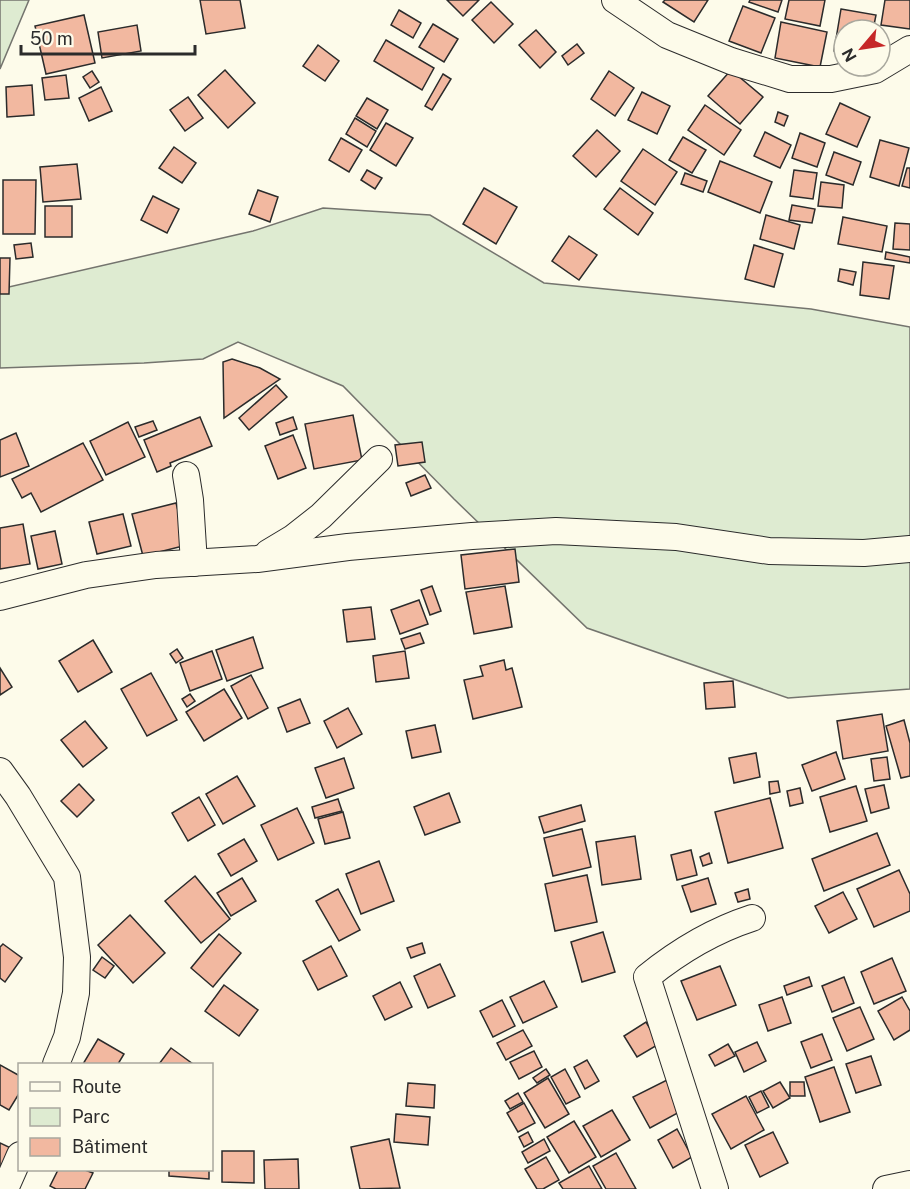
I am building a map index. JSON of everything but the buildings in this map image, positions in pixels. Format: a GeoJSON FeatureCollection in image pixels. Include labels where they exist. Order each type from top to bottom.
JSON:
{"type":"FeatureCollection","features":[{"type":"Feature","properties":{"kind":"street"},"geometry":{"type":"LineString","coordinates":[[615,0],[667,35],[731,61],[790,79],[831,79],[875,70],[910,49]]}},
{"type":"Feature","properties":{"kind":"street"},"geometry":{"type":"LineString","coordinates":[[257,559],[293,538],[321,516],[379,459]]}},
{"type":"Feature","properties":{"kind":"street"},"geometry":{"type":"LineString","coordinates":[[186,475],[194,563]]}},
{"type":"Feature","properties":{"kind":"street"},"geometry":{"type":"LineString","coordinates":[[0,597],[86,575],[156,565],[257,559],[359,546],[556,531],[676,537],[769,551],[864,553],[910,549]]}},
{"type":"Feature","properties":{"kind":"street"},"geometry":{"type":"LineString","coordinates":[[0,771],[18,796],[67,877],[77,957],[76,993],[67,1037],[57,1063]]}},
{"type":"Feature","properties":{"kind":"street"},"geometry":{"type":"LineString","coordinates":[[715,1189],[646,977],[676,954],[731,925],[752,918]]}},
{"type":"Feature","properties":{"kind":"street"},"geometry":{"type":"LineString","coordinates":[[4,1189],[18,1159]]}},
{"type":"Feature","properties":{"kind":"green space"},"geometry":{"type":"Polygon","coordinates":[[[0,0],[29,0],[0,69],[0,0]]]}},
{"type":"Feature","properties":{"kind":"green space"},"geometry":{"type":"Polygon","coordinates":[[[323,208],[430,215],[544,283],[811,309],[910,327],[910,689],[788,698],[587,628],[454,499],[343,386],[238,342],[203,359],[0,368],[0,289],[253,231],[323,208]]]}}]}
